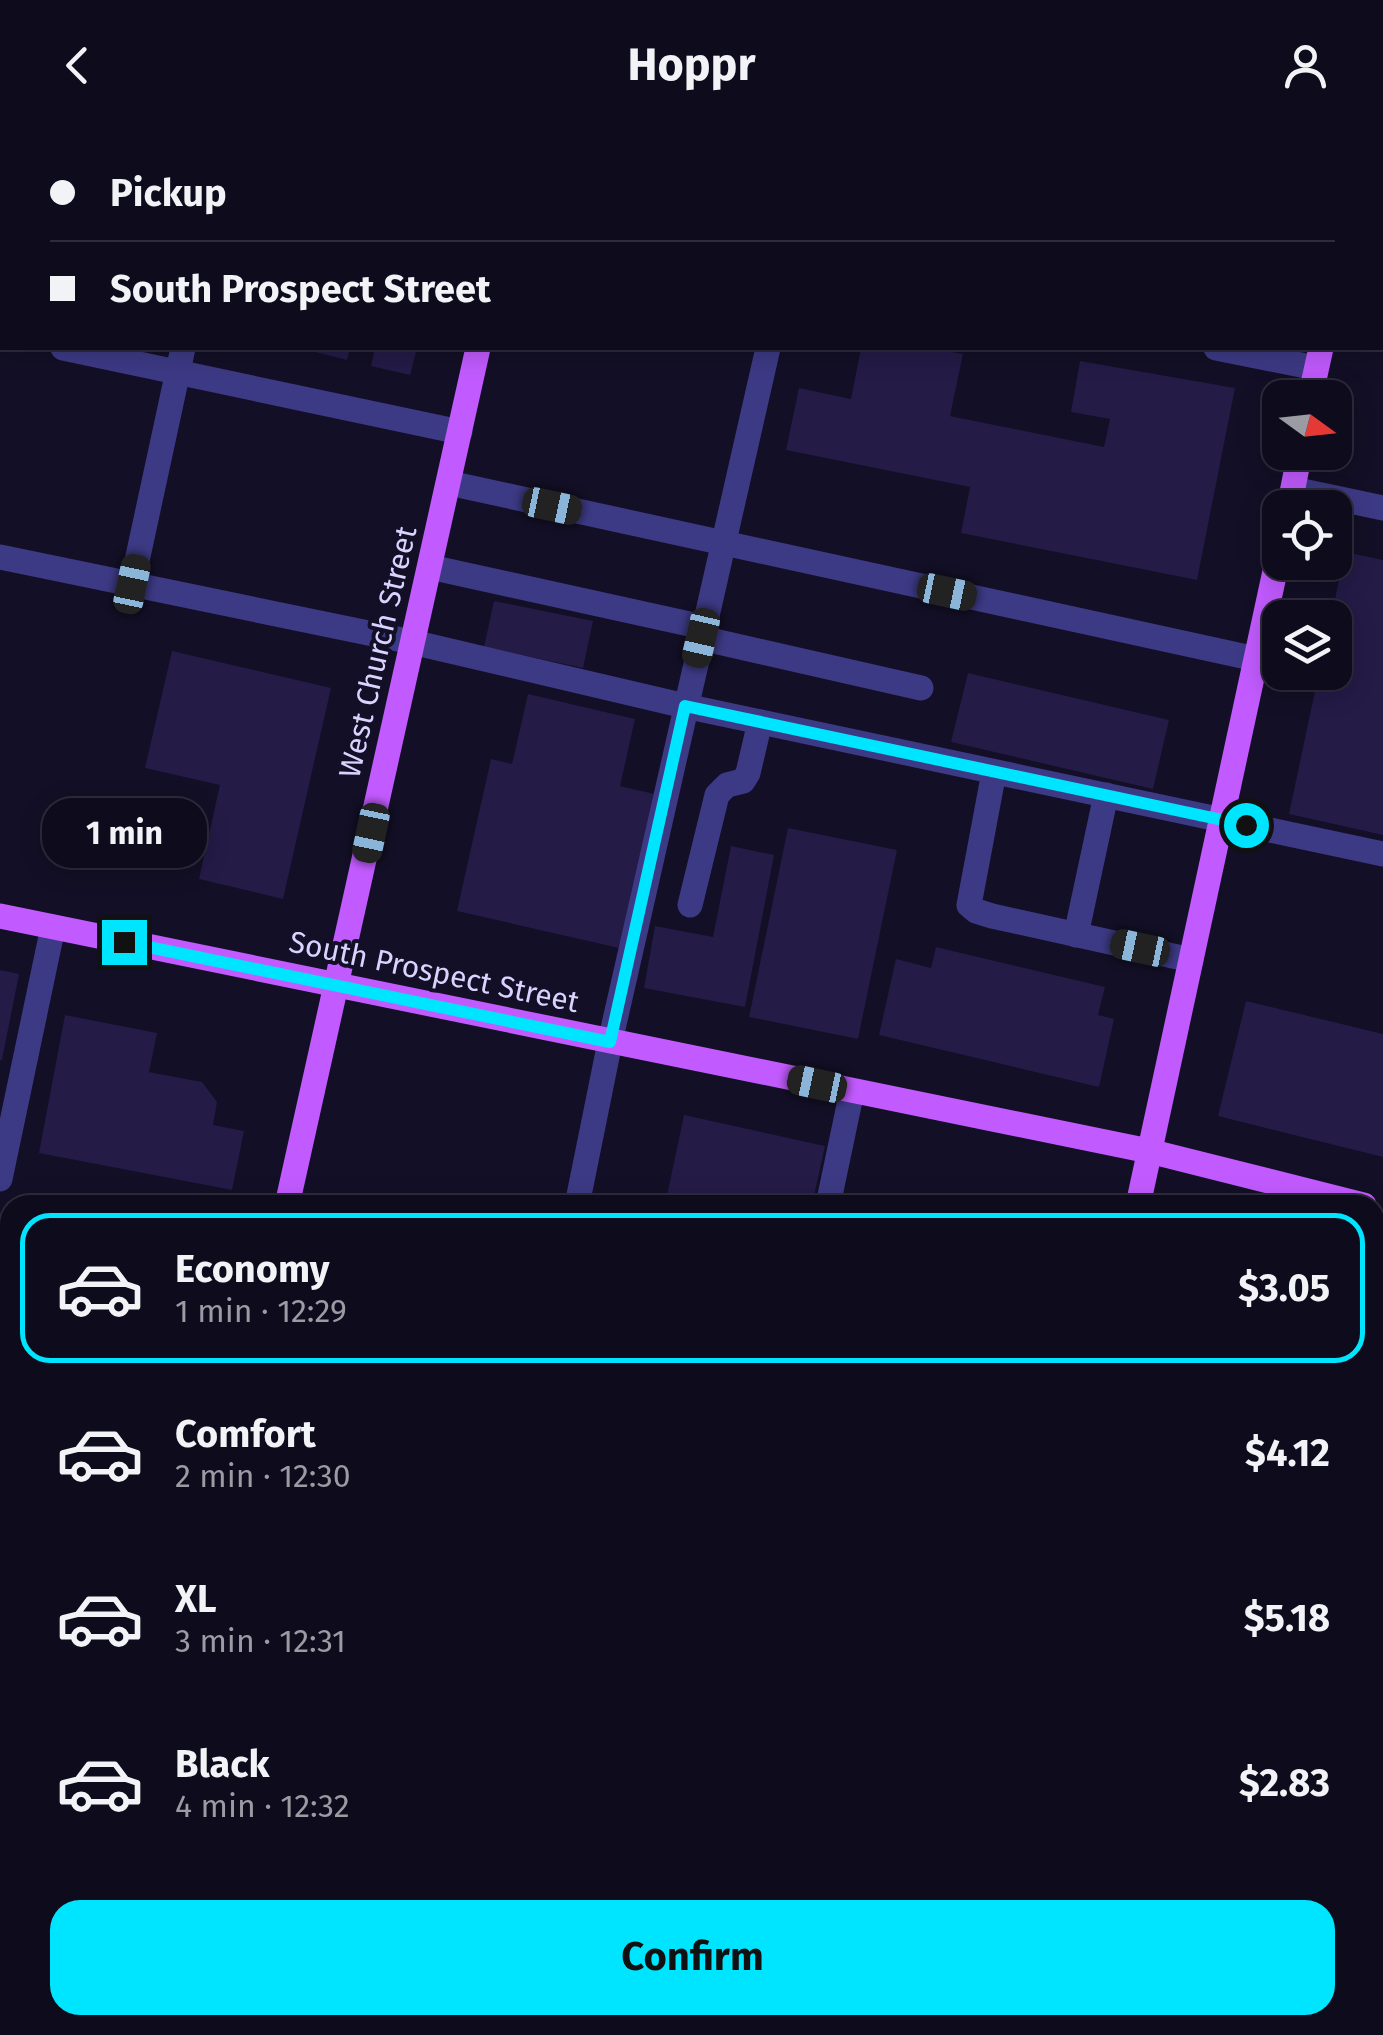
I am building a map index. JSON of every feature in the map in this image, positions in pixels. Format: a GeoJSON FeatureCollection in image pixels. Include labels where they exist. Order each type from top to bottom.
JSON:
{"type":"FeatureCollection","features":[{"type":"Feature","properties":{"kind":"main road","name":"West Church Street"},"geometry":{"type":"LineString","coordinates":[[289,1195],[478,350]]}},
{"type":"Feature","properties":{"kind":"main road"},"geometry":{"type":"LineString","coordinates":[[1140,1195],[1273,580]]}},
{"type":"Feature","properties":{"kind":"main road","name":"South Prospect Street"},"geometry":{"type":"LineString","coordinates":[[0,916],[1149,1151],[1324,1195]]}},
{"type":"Feature","properties":{"kind":"street"},"geometry":{"type":"LineString","coordinates":[[82,350],[180,360],[460,432]]}},
{"type":"Feature","properties":{"kind":"street"},"geometry":{"type":"LineString","coordinates":[[578,1195],[768,350]]}},
{"type":"Feature","properties":{"kind":"street"},"geometry":{"type":"LineString","coordinates":[[1237,350],[1319,358]]}},
{"type":"Feature","properties":{"kind":"street"},"geometry":{"type":"LineString","coordinates":[[132,584],[180,360]]}},
{"type":"Feature","properties":{"kind":"street"},"geometry":{"type":"LineString","coordinates":[[449,484],[1256,660]]}},
{"type":"Feature","properties":{"kind":"street"},"geometry":{"type":"LineString","coordinates":[[1352,505],[1383,508]]}},
{"type":"Feature","properties":{"kind":"street"},"geometry":{"type":"LineString","coordinates":[[0,557],[412,642],[685,706],[1383,854]]}},
{"type":"Feature","properties":{"kind":"street"},"geometry":{"type":"LineString","coordinates":[[430,567],[920,688]]}},
{"type":"Feature","properties":{"kind":"street"},"geometry":{"type":"LineString","coordinates":[[690,905],[717,795],[748,773],[760,722]]}},
{"type":"Feature","properties":{"kind":"street"},"geometry":{"type":"LineString","coordinates":[[994,772],[968,906],[992,916],[1191,960]]}},
{"type":"Feature","properties":{"kind":"street"},"geometry":{"type":"LineString","coordinates":[[1076,935],[1106,796]]}},
{"type":"Feature","properties":{"kind":"street"},"geometry":{"type":"LineString","coordinates":[[0,1179],[53,927]]}},
{"type":"Feature","properties":{"kind":"street"},"geometry":{"type":"LineString","coordinates":[[830,1195],[852,1092]]}},
{"type":"Feature","properties":{"kind":"building"},"geometry":{"type":"Polygon","coordinates":[[[308,350],[350,350],[347,360],[308,350]]]}},
{"type":"Feature","properties":{"kind":"building"},"geometry":{"type":"Polygon","coordinates":[[[375,350],[416,350],[410,375],[371,366],[375,350]]]}},
{"type":"Feature","properties":{"kind":"building"},"geometry":{"type":"Polygon","coordinates":[[[861,350],[940,350],[963,354],[950,416],[1104,447],[1110,419],[1071,412],[1080,361],[1235,388],[1197,580],[961,533],[970,487],[786,450],[799,388],[851,399],[861,350]]]}},
{"type":"Feature","properties":{"kind":"building"},"geometry":{"type":"Polygon","coordinates":[[[1352,553],[1383,560],[1383,835],[1289,814],[1315,690],[1352,690],[1352,600],[1335,600],[1339,580],[1352,580],[1352,553]]]}},
{"type":"Feature","properties":{"kind":"building"},"geometry":{"type":"Polygon","coordinates":[[[494,601],[593,621],[583,668],[484,647],[494,601]]]}},
{"type":"Feature","properties":{"kind":"building"},"geometry":{"type":"Polygon","coordinates":[[[172,651],[331,688],[283,899],[199,879],[220,785],[145,768],[172,651]]]}},
{"type":"Feature","properties":{"kind":"building"},"geometry":{"type":"Polygon","coordinates":[[[968,673],[1169,720],[1153,789],[951,742],[968,673]]]}},
{"type":"Feature","properties":{"kind":"building"},"geometry":{"type":"Polygon","coordinates":[[[528,694],[635,719],[620,786],[654,794],[619,948],[457,911],[491,759],[512,764],[528,694]]]}},
{"type":"Feature","properties":{"kind":"building"},"geometry":{"type":"Polygon","coordinates":[[[788,828],[897,850],[858,1039],[749,1017],[788,828]]]}},
{"type":"Feature","properties":{"kind":"building"},"geometry":{"type":"Polygon","coordinates":[[[731,846],[774,855],[745,1007],[644,988],[655,926],[713,937],[731,846]]]}},
{"type":"Feature","properties":{"kind":"building"},"geometry":{"type":"Polygon","coordinates":[[[936,947],[1105,987],[1098,1015],[1114,1019],[1099,1087],[879,1035],[896,959],[931,968],[936,947]]]}},
{"type":"Feature","properties":{"kind":"building"},"geometry":{"type":"Polygon","coordinates":[[[0,970],[19,974],[2,1060],[0,1060],[0,970]]]}},
{"type":"Feature","properties":{"kind":"building"},"geometry":{"type":"Polygon","coordinates":[[[1246,1001],[1383,1034],[1383,1157],[1218,1116],[1246,1001]]]}},
{"type":"Feature","properties":{"kind":"building"},"geometry":{"type":"Polygon","coordinates":[[[65,1015],[157,1033],[149,1072],[202,1082],[217,1102],[213,1125],[244,1131],[232,1190],[39,1153],[65,1015]]]}},
{"type":"Feature","properties":{"kind":"building"},"geometry":{"type":"Polygon","coordinates":[[[684,1115],[825,1146],[814,1195],[667,1195],[684,1115]]]}},
{"type":"Feature","properties":{"kind":"route"},"geometry":{"type":"LineString","coordinates":[[124,942],[610,1042],[685,706],[1246,825]]}}]}
